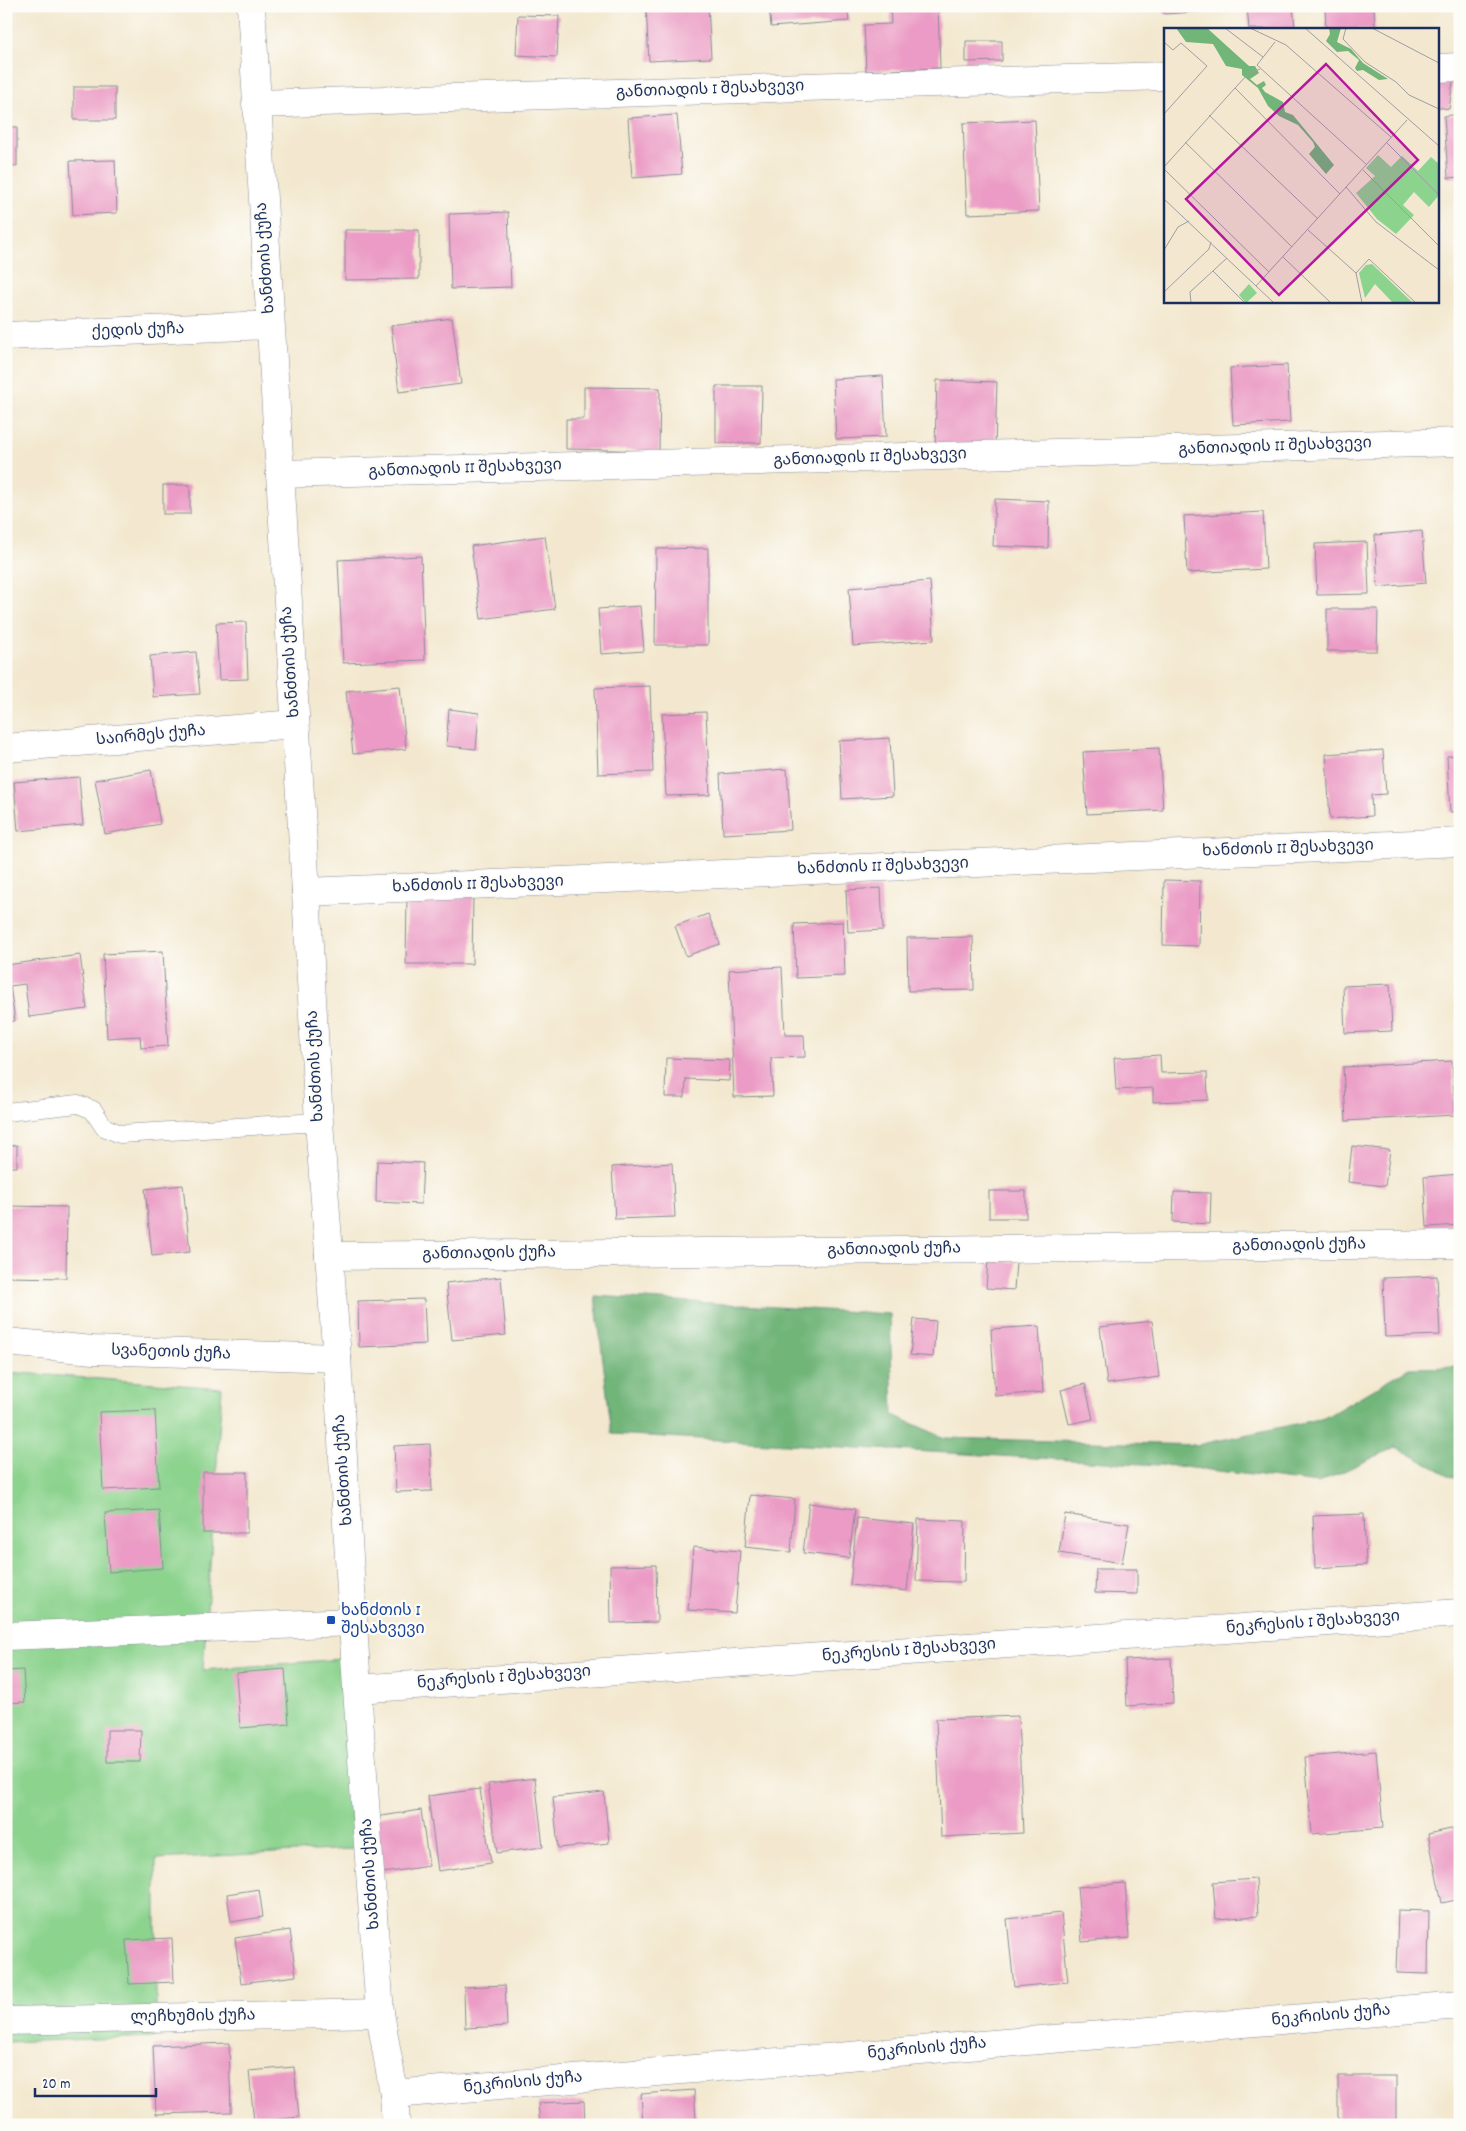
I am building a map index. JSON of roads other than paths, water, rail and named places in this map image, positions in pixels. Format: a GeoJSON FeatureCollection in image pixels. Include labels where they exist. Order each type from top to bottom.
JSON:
{"type":"FeatureCollection","features":[{"type":"Feature","properties":{"kind":"street","name":"ხანძთის ქუჩა"},"geometry":{"type":"LineString","coordinates":[[251,6],[319,1122],[337,1358],[357,1688],[380,2013],[394,2094],[396,2125]]}},
{"type":"Feature","properties":{"kind":"street"},"geometry":{"type":"LineString","coordinates":[[1438,68],[1460,67]]}},
{"type":"Feature","properties":{"kind":"street","name":"განთიადის I შესახვევი"},"geometry":{"type":"LineString","coordinates":[[256,104],[1164,76]]}},
{"type":"Feature","properties":{"kind":"street","name":"ქედის ქუჩა"},"geometry":{"type":"LineString","coordinates":[[6,336],[270,325]]}},
{"type":"Feature","properties":{"kind":"street","name":"განთიადის II შესახვევი"},"geometry":{"type":"LineString","coordinates":[[280,474],[1460,442]]}},
{"type":"Feature","properties":{"kind":"street","name":"საირმეს ქუჩა"},"geometry":{"type":"LineString","coordinates":[[6,748],[295,724]]}},
{"type":"Feature","properties":{"kind":"street","name":"ხანძთის II შესახვევი"},"geometry":{"type":"LineString","coordinates":[[306,892],[1460,842]]}},
{"type":"Feature","properties":{"kind":"street","name":"განთიადის ქუჩა"},"geometry":{"type":"LineString","coordinates":[[329,1256],[1460,1244]]}},
{"type":"Feature","properties":{"kind":"street","name":"სვანეთის ქუჩა"},"geometry":{"type":"LineString","coordinates":[[6,1342],[93,1350],[337,1358]]}},
{"type":"Feature","properties":{"kind":"street","name":"ნეკრესის I შესახვევი"},"geometry":{"type":"LineString","coordinates":[[357,1688],[1460,1613]]}},
{"type":"Feature","properties":{"kind":"street"},"geometry":{"type":"LineString","coordinates":[[6,1636],[353,1622]]}},
{"type":"Feature","properties":{"kind":"street","name":"ნეკრისის ქუჩა"},"geometry":{"type":"LineString","coordinates":[[394,2094],[1460,2005]]}},
{"type":"Feature","properties":{"kind":"street","name":"ლეჩხუმის ქუჩა"},"geometry":{"type":"LineString","coordinates":[[6,2021],[380,2013]]}},
{"type":"Feature","properties":{"kind":"lane"},"geometry":{"type":"LineString","coordinates":[[6,1112],[78,1104],[93,1110],[104,1127],[120,1134],[319,1122]]}},
{"type":"Feature","properties":{"kind":"place","name":"ხანძთის I შესახვევი"},"geometry":{"type":"Point","coordinates":[331,1620]}}]}
